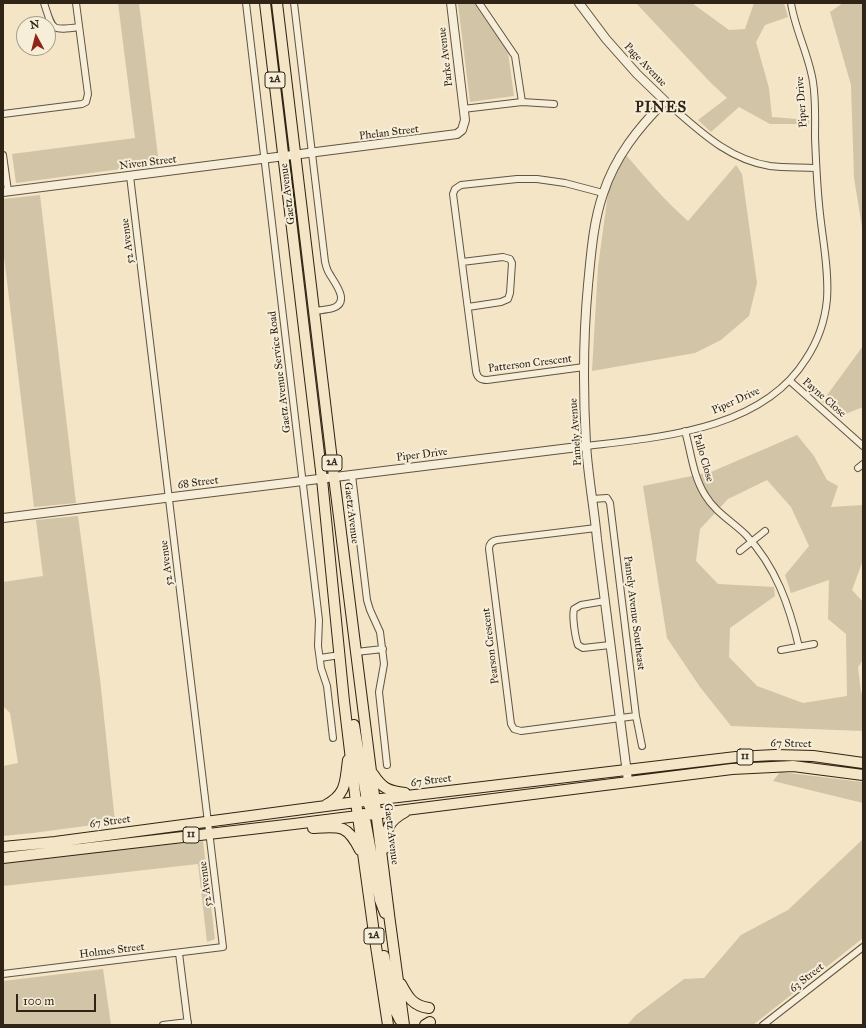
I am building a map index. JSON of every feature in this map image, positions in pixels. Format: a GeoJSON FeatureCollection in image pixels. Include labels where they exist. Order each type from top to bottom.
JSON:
{"type":"FeatureCollection","features":[{"type":"Feature","properties":{"kind":"main road","name":"Gaetz Avenue"},"geometry":{"type":"LineString","coordinates":[[265,3],[322,479],[344,701],[350,742],[366,801]]}},
{"type":"Feature","properties":{"kind":"main road","name":"Gaetz Avenue"},"geometry":{"type":"LineString","coordinates":[[277,3],[371,770],[366,801]]}},
{"type":"Feature","properties":{"kind":"main road"},"geometry":{"type":"LineString","coordinates":[[344,701],[353,716],[366,801],[376,814]]}},
{"type":"Feature","properties":{"kind":"main road"},"geometry":{"type":"LineString","coordinates":[[322,807],[336,799],[343,790],[350,742]]}},
{"type":"Feature","properties":{"kind":"main road","name":"67 Street"},"geometry":{"type":"LineString","coordinates":[[3,847],[366,801],[736,757],[775,754],[813,756],[863,764]]}},
{"type":"Feature","properties":{"kind":"main road","name":"67 Street"},"geometry":{"type":"LineString","coordinates":[[3,858],[409,810],[430,806],[628,781],[750,767],[793,766],[863,775]]}},
{"type":"Feature","properties":{"kind":"main road"},"geometry":{"type":"LineString","coordinates":[[371,770],[379,783],[389,790],[419,795]]}},
{"type":"Feature","properties":{"kind":"main road"},"geometry":{"type":"LineString","coordinates":[[472,801],[473,798],[480,794],[517,788],[534,782]]}},
{"type":"Feature","properties":{"kind":"main road"},"geometry":{"type":"LineString","coordinates":[[430,806],[446,799],[464,795],[467,793],[468,789]]}},
{"type":"Feature","properties":{"kind":"main road"},"geometry":{"type":"LineString","coordinates":[[366,801],[361,815],[380,900],[392,934]]}},
{"type":"Feature","properties":{"kind":"main road"},"geometry":{"type":"LineString","coordinates":[[384,874],[385,838],[389,826],[394,818],[409,810]]}},
{"type":"Feature","properties":{"kind":"main road","name":"Gaetz Avenue"},"geometry":{"type":"LineString","coordinates":[[376,814],[404,1025]]}},
{"type":"Feature","properties":{"kind":"main road","name":"2A"},"geometry":{"type":"LineString","coordinates":[[361,815],[363,858],[388,1025]]}},
{"type":"Feature","properties":{"kind":"main road"},"geometry":{"type":"LineString","coordinates":[[294,824],[314,828],[335,827],[346,830],[353,838],[363,858]]}},
{"type":"Feature","properties":{"kind":"main road"},"geometry":{"type":"LineString","coordinates":[[374,933],[380,942],[396,1012],[404,1025]]}},
{"type":"Feature","properties":{"kind":"main road"},"geometry":{"type":"LineString","coordinates":[[398,977],[406,994],[412,1002],[421,1007],[429,1008]]}},
{"type":"Feature","properties":{"kind":"street"},"geometry":{"type":"LineString","coordinates":[[44,3],[50,22],[55,28],[61,29],[79,27]]}},
{"type":"Feature","properties":{"kind":"street"},"geometry":{"type":"LineString","coordinates":[[3,114],[82,104],[86,102],[88,94],[76,3]]}},
{"type":"Feature","properties":{"kind":"street","name":"Gaetz Avenue Service Road"},"geometry":{"type":"LineString","coordinates":[[246,3],[319,620],[318,646],[321,668],[327,686],[333,738]]}},
{"type":"Feature","properties":{"kind":"street"},"geometry":{"type":"LineString","coordinates":[[294,3],[326,266],[341,293],[339,302],[336,306],[329,309],[314,311]]}},
{"type":"Feature","properties":{"kind":"street","name":"Parke Avenue"},"geometry":{"type":"LineString","coordinates":[[451,3],[463,109]]}},
{"type":"Feature","properties":{"kind":"street"},"geometry":{"type":"LineString","coordinates":[[479,3],[515,56],[522,102]]}},
{"type":"Feature","properties":{"kind":"street","name":"Page Avenue"},"geometry":{"type":"LineString","coordinates":[[579,3],[606,39],[637,74],[664,101],[711,140],[736,156],[770,166],[816,168]]}},
{"type":"Feature","properties":{"kind":"street","name":"Piper Drive"},"geometry":{"type":"LineString","coordinates":[[322,479],[652,438],[716,423],[756,406],[776,393],[790,381],[815,345],[822,324],[827,299],[816,168],[816,112],[813,82],[791,3]]}},
{"type":"Feature","properties":{"kind":"street","name":"Pamely Avenue"},"geometry":{"type":"LineString","coordinates":[[628,781],[586,446],[584,368],[586,300],[596,225],[603,193],[628,142],[664,101]]}},
{"type":"Feature","properties":{"kind":"street"},"geometry":{"type":"LineString","coordinates":[[463,109],[522,102],[554,104]]}},
{"type":"Feature","properties":{"kind":"street","name":"Phelan Street"},"geometry":{"type":"LineString","coordinates":[[295,155],[457,134],[464,127],[463,109]]}},
{"type":"Feature","properties":{"kind":"street"},"geometry":{"type":"LineString","coordinates":[[3,155],[5,191]]}},
{"type":"Feature","properties":{"kind":"street","name":"Niven Street"},"geometry":{"type":"LineString","coordinates":[[5,191],[295,155]]}},
{"type":"Feature","properties":{"kind":"street","name":"52 Avenue"},"geometry":{"type":"LineString","coordinates":[[130,176],[223,947]]}},
{"type":"Feature","properties":{"kind":"street","name":"Patterson Crescent"},"geometry":{"type":"LineString","coordinates":[[584,368],[486,380],[479,378],[476,371],[453,194],[455,189],[459,186],[517,179],[537,179],[559,182],[603,193]]}},
{"type":"Feature","properties":{"kind":"street"},"geometry":{"type":"LineString","coordinates":[[462,262],[506,257],[510,259],[512,266],[510,293],[508,299],[501,302],[468,306]]}},
{"type":"Feature","properties":{"kind":"street","name":"Payne Close"},"geometry":{"type":"LineString","coordinates":[[790,381],[863,446]]}},
{"type":"Feature","properties":{"kind":"street","name":"Pallo Close"},"geometry":{"type":"LineString","coordinates":[[685,431],[697,477],[704,494],[714,507],[741,530],[752,542],[771,568],[783,592],[790,611],[799,647]]}},
{"type":"Feature","properties":{"kind":"street"},"geometry":{"type":"LineString","coordinates":[[352,475],[367,600],[380,632],[384,668],[378,692],[387,765]]}},
{"type":"Feature","properties":{"kind":"street","name":"68 Street"},"geometry":{"type":"LineString","coordinates":[[3,518],[322,479]]}},
{"type":"Feature","properties":{"kind":"street","name":"Pamely Avenue Southeast"},"geometry":{"type":"LineString","coordinates":[[592,499],[607,498],[610,503],[636,716],[642,746]]}},
{"type":"Feature","properties":{"kind":"street","name":"Pearson Crescent"},"geometry":{"type":"LineString","coordinates":[[596,528],[495,540],[490,545],[489,549],[511,724],[516,730],[523,730],[636,716]]}},
{"type":"Feature","properties":{"kind":"street"},"geometry":{"type":"LineString","coordinates":[[740,552],[765,531]]}},
{"type":"Feature","properties":{"kind":"street"},"geometry":{"type":"LineString","coordinates":[[605,601],[576,607],[573,614],[576,640],[578,645],[584,648],[610,644]]}},
{"type":"Feature","properties":{"kind":"street"},"geometry":{"type":"LineString","coordinates":[[781,650],[814,644]]}},
{"type":"Feature","properties":{"kind":"street"},"geometry":{"type":"LineString","coordinates":[[356,652],[382,649]]}},
{"type":"Feature","properties":{"kind":"street"},"geometry":{"type":"LineString","coordinates":[[320,658],[340,655]]}},
{"type":"Feature","properties":{"kind":"street","name":"Holmes Street"},"geometry":{"type":"LineString","coordinates":[[3,974],[223,947]]}},
{"type":"Feature","properties":{"kind":"street","name":"63 Street"},"geometry":{"type":"LineString","coordinates":[[763,1025],[863,947]]}},
{"type":"Feature","properties":{"kind":"street"},"geometry":{"type":"LineString","coordinates":[[163,1025],[188,1024],[179,953]]}},
{"type":"Feature","properties":{"kind":"shaded area"},"geometry":{"type":"Polygon","coordinates":[[[118,3],[139,3],[159,164],[16,183],[12,154],[135,138],[118,3]]]}},
{"type":"Feature","properties":{"kind":"shaded area"},"geometry":{"type":"Polygon","coordinates":[[[474,3],[508,52],[514,96],[470,102],[458,4],[474,3]]]}},
{"type":"Feature","properties":{"kind":"shaded area"},"geometry":{"type":"Polygon","coordinates":[[[636,3],[692,3],[729,30],[745,29],[754,3],[784,3],[788,17],[765,25],[756,42],[769,88],[772,117],[809,120],[809,124],[770,124],[739,107],[711,132],[698,120],[727,98],[709,81],[636,3]]]}},
{"type":"Feature","properties":{"kind":"shaded area"},"geometry":{"type":"Polygon","coordinates":[[[843,3],[863,3],[863,233],[854,178],[851,85],[830,12],[843,3]]]}},
{"type":"Feature","properties":{"kind":"shaded area"},"geometry":{"type":"Polygon","coordinates":[[[626,155],[648,181],[688,221],[736,165],[742,174],[757,283],[749,316],[721,340],[695,353],[592,371],[598,267],[609,186],[626,155]]]}},
{"type":"Feature","properties":{"kind":"shaded area"},"geometry":{"type":"Polygon","coordinates":[[[40,195],[76,503],[34,507],[3,248],[3,199],[40,195]]]}},
{"type":"Feature","properties":{"kind":"shaded area"},"geometry":{"type":"Polygon","coordinates":[[[863,346],[863,407],[843,415],[822,402],[863,346]]]}},
{"type":"Feature","properties":{"kind":"shaded area"},"geometry":{"type":"Polygon","coordinates":[[[797,435],[814,456],[827,480],[838,486],[831,507],[863,505],[863,560],[852,590],[863,602],[863,660],[858,667],[861,692],[863,695],[863,731],[731,726],[700,687],[667,638],[643,486],[711,472],[797,435]],[[767,480],[728,499],[700,529],[696,561],[718,584],[774,587],[775,596],[730,628],[729,657],[757,686],[803,703],[847,696],[846,634],[828,619],[829,580],[791,593],[785,575],[809,546],[791,507],[767,480]]]}},
{"type":"Feature","properties":{"kind":"shaded area"},"geometry":{"type":"Polygon","coordinates":[[[78,516],[100,679],[115,822],[3,836],[3,766],[18,763],[10,713],[3,706],[3,582],[43,576],[36,520],[78,516]]]}},
{"type":"Feature","properties":{"kind":"shaded area"},"geometry":{"type":"Polygon","coordinates":[[[780,772],[863,782],[863,803],[773,781],[780,772]]]}},
{"type":"Feature","properties":{"kind":"shaded area"},"geometry":{"type":"Polygon","coordinates":[[[863,839],[863,938],[753,1025],[627,1025],[636,1015],[684,979],[704,978],[741,935],[788,910],[863,839]]]}},
{"type":"Feature","properties":{"kind":"shaded area"},"geometry":{"type":"Polygon","coordinates":[[[203,841],[215,939],[207,942],[198,864],[3,886],[3,860],[203,841]]]}},
{"type":"Feature","properties":{"kind":"shaded area"},"geometry":{"type":"Polygon","coordinates":[[[103,969],[111,1025],[3,1025],[3,981],[103,969]]]}},
{"type":"Feature","properties":{"kind":"district","name":"PINES"},"geometry":{"type":"Point","coordinates":[661,108]}}]}
